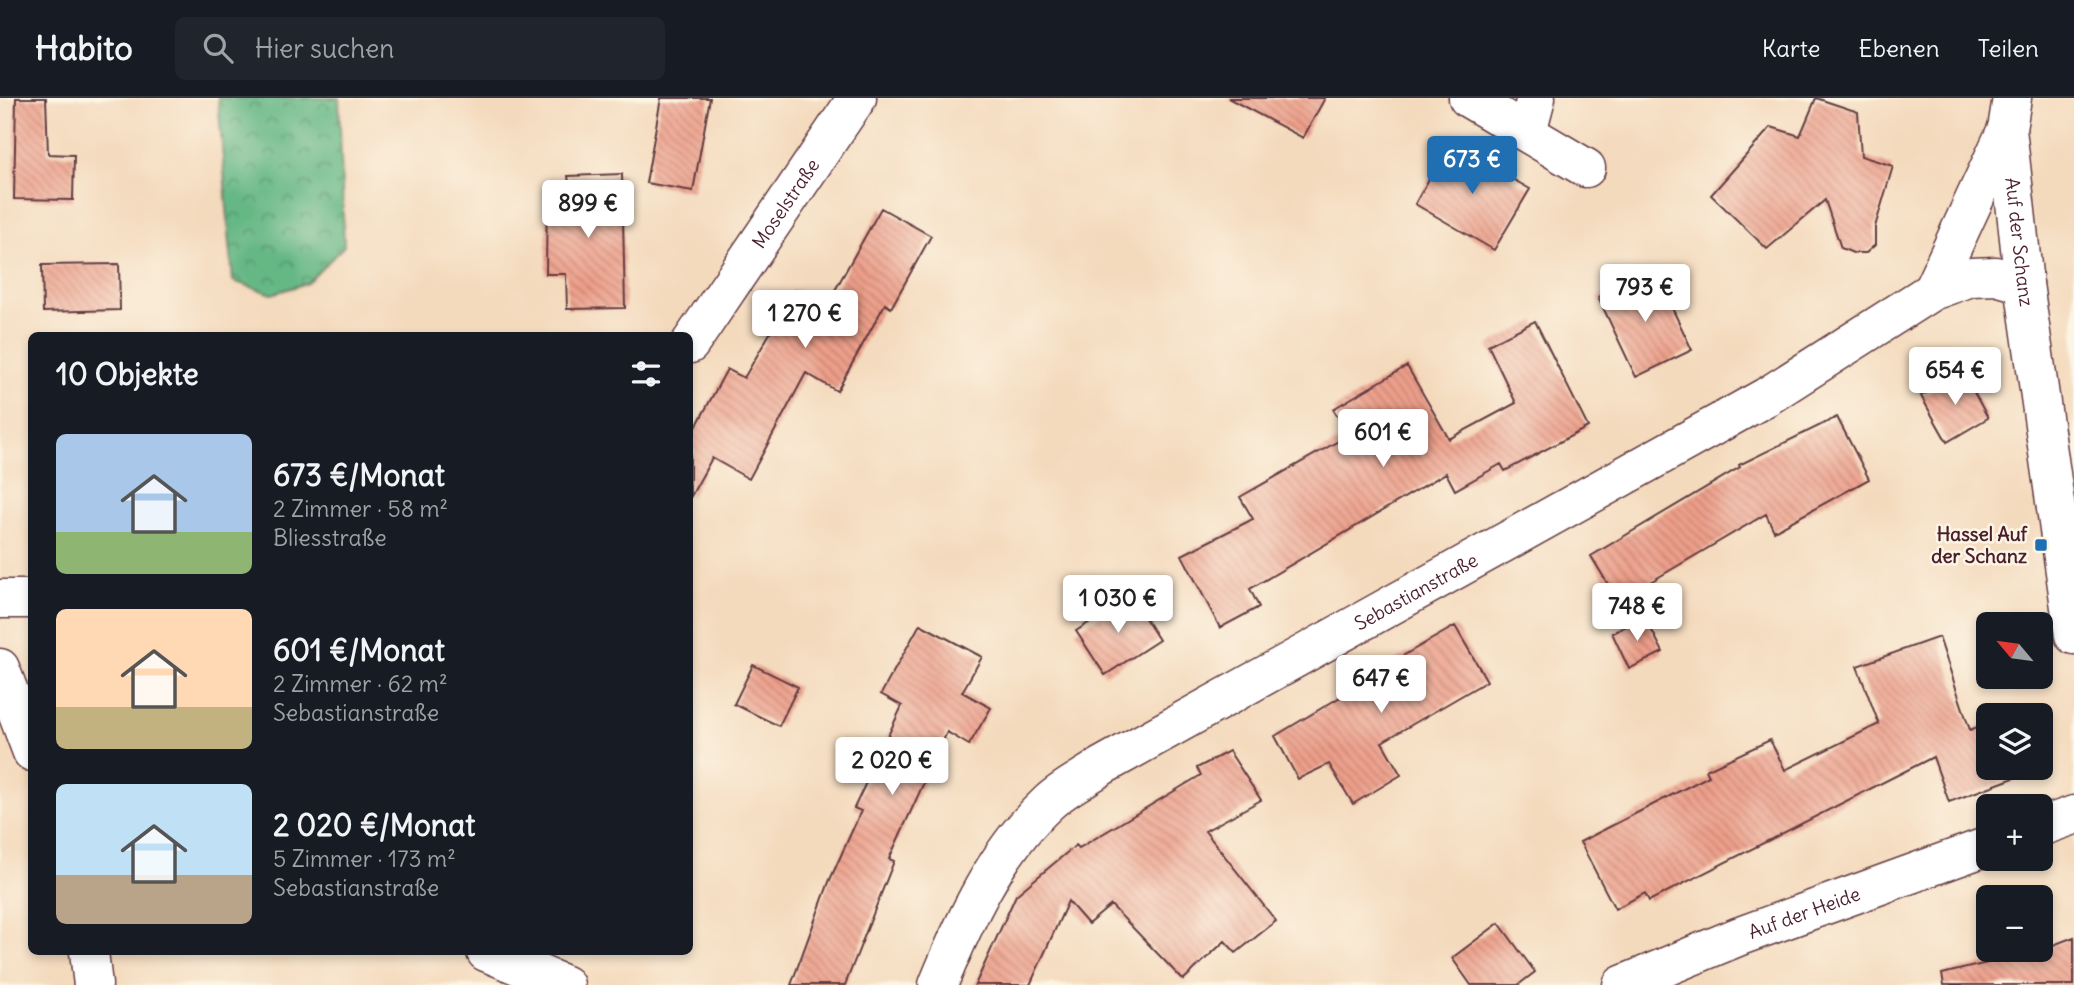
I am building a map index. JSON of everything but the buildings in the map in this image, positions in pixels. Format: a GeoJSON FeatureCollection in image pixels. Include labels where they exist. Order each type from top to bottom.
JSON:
{"type":"FeatureCollection","features":[{"type":"Feature","properties":{"kind":"street","name":"Moselstraße"},"geometry":{"type":"LineString","coordinates":[[693,340],[857,98]]}},
{"type":"Feature","properties":{"kind":"street"},"geometry":{"type":"LineString","coordinates":[[1468,98],[1532,115],[1586,168]]}},
{"type":"Feature","properties":{"kind":"street"},"geometry":{"type":"LineString","coordinates":[[1932,291],[2009,113]]}},
{"type":"Feature","properties":{"kind":"street","name":"Auf der Schanz"},"geometry":{"type":"LineString","coordinates":[[2009,113],[2024,284],[2074,635]]}},
{"type":"Feature","properties":{"kind":"street","name":"Sebastianstraße"},"geometry":{"type":"LineString","coordinates":[[938,985],[977,898],[1013,839],[1051,801],[1114,759],[1766,397],[1932,291],[1971,277],[1996,276],[2024,284]]}},
{"type":"Feature","properties":{"kind":"street"},"geometry":{"type":"LineString","coordinates":[[0,599],[28,598]]}},
{"type":"Feature","properties":{"kind":"street"},"geometry":{"type":"LineString","coordinates":[[0,668],[28,742]]}},
{"type":"Feature","properties":{"kind":"street"},"geometry":{"type":"LineString","coordinates":[[2053,822],[2074,815]]}},
{"type":"Feature","properties":{"kind":"street","name":"Auf der Heide"},"geometry":{"type":"LineString","coordinates":[[1622,985],[1740,936],[1976,850]]}},
{"type":"Feature","properties":{"kind":"street"},"geometry":{"type":"LineString","coordinates":[[89,955],[93,985]]}},
{"type":"Feature","properties":{"kind":"street"},"geometry":{"type":"LineString","coordinates":[[493,955],[565,985]]}},
{"type":"Feature","properties":{"kind":"green space"},"geometry":{"type":"Polygon","coordinates":[[[218,98],[339,98],[344,246],[307,283],[272,294],[233,281],[218,98]]]}},
{"type":"Feature","properties":{"kind":"place","name":"Hassel Auf der Schanz"},"geometry":{"type":"Point","coordinates":[2041,545]}}]}
